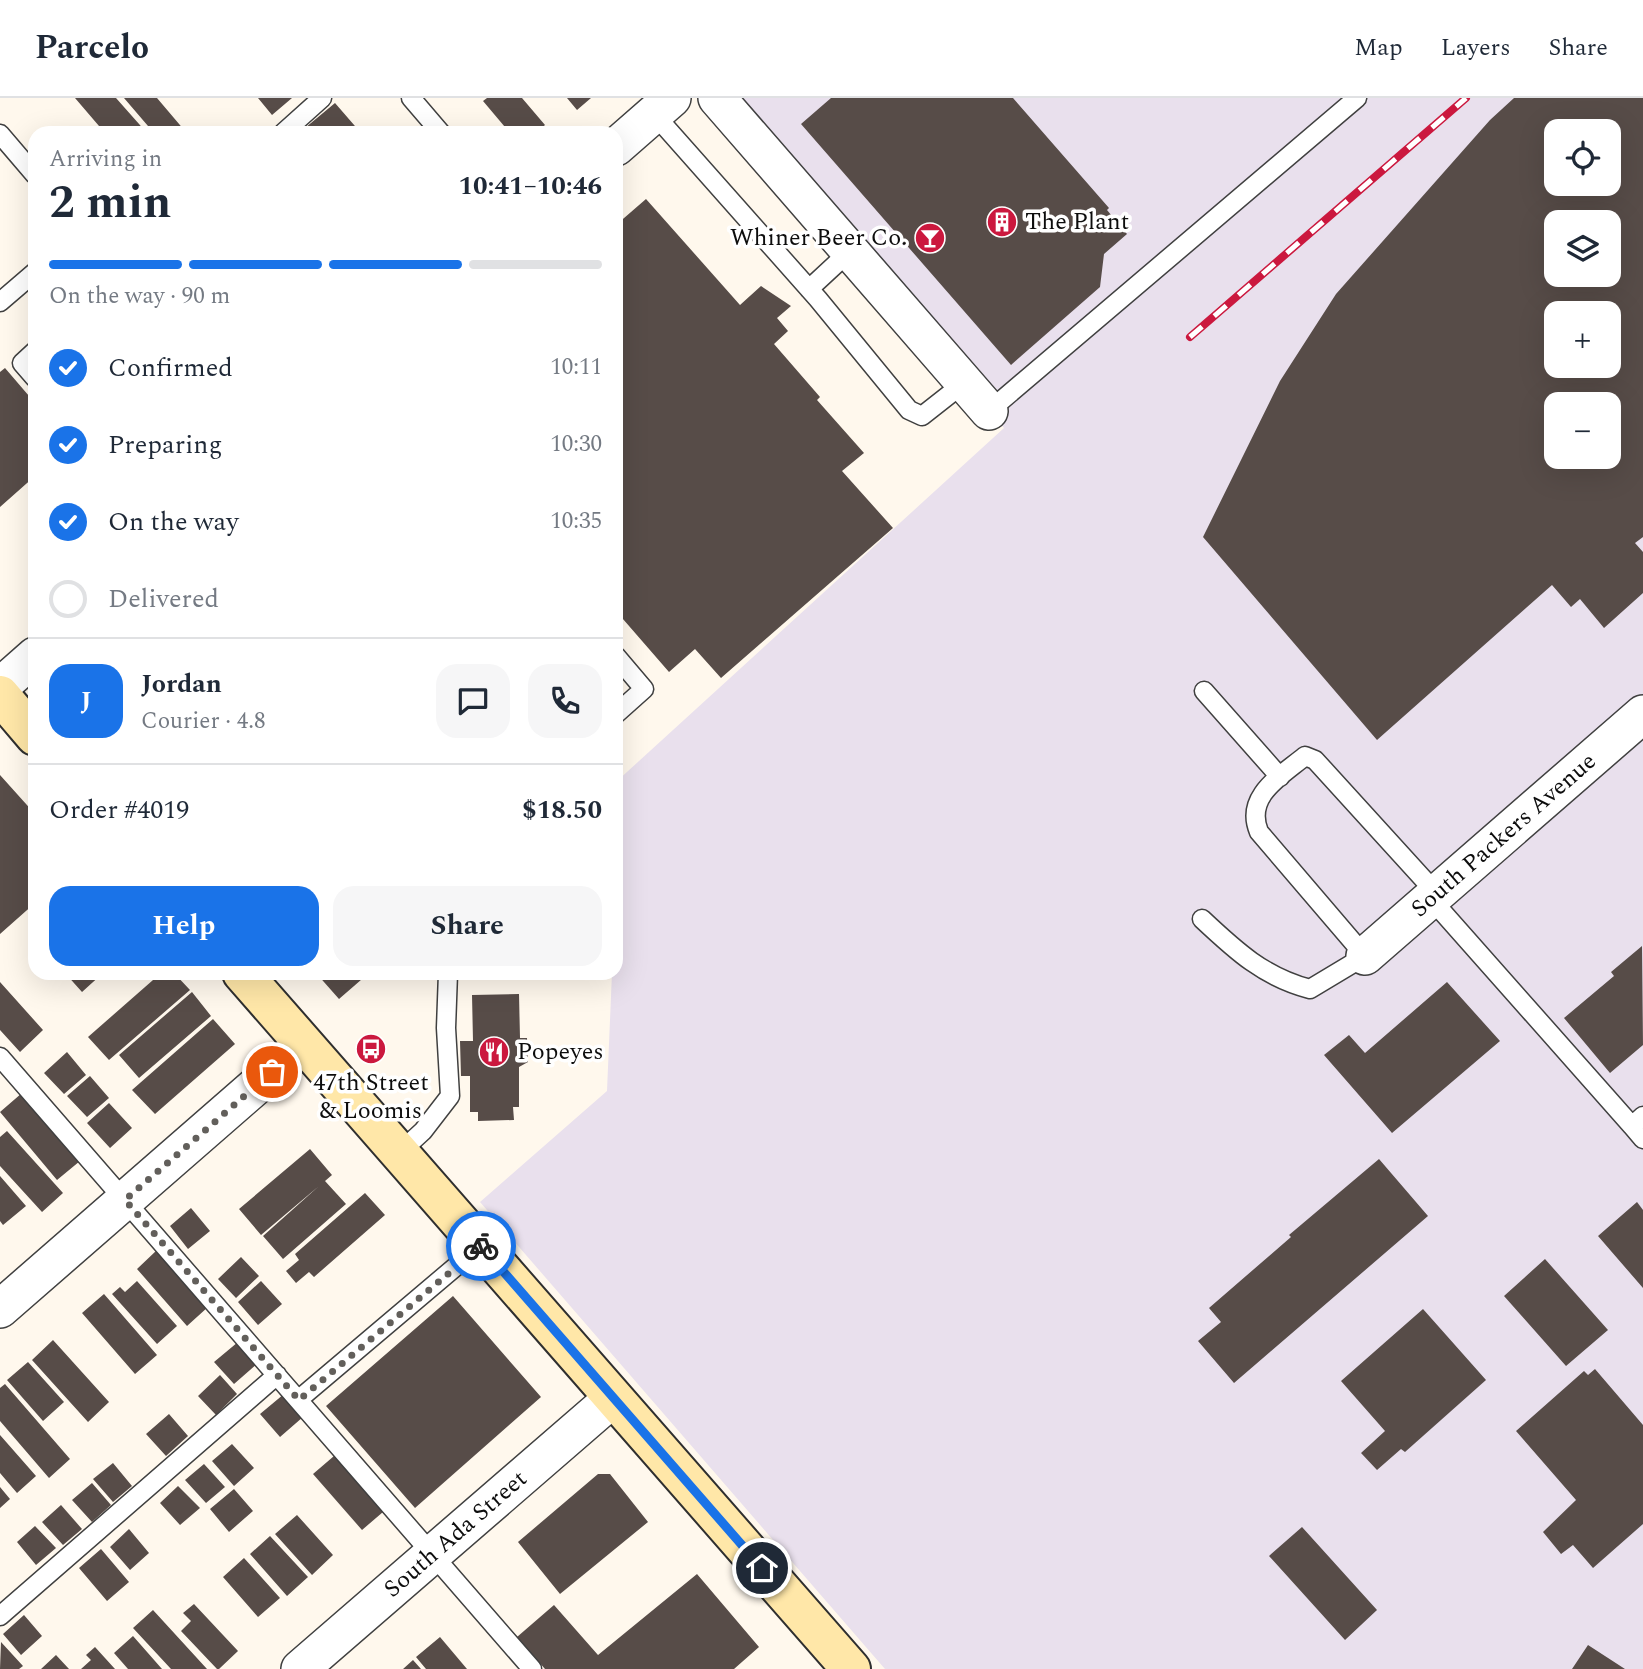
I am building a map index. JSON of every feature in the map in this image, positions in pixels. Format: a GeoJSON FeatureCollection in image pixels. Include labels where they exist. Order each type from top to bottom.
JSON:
{"type":"FeatureCollection","features":[{"type":"Feature","properties":{"kind":"main road"},"geometry":{"type":"LineString","coordinates":[[0,695],[28,728]]}},
{"type":"Feature","properties":{"kind":"main road"},"geometry":{"type":"LineString","coordinates":[[248,980],[851,1669]]}},
{"type":"Feature","properties":{"kind":"street"},"geometry":{"type":"LineString","coordinates":[[717,98],[989,411]]}},
{"type":"Feature","properties":{"kind":"street"},"geometry":{"type":"LineString","coordinates":[[623,141],[663,106]]}},
{"type":"Feature","properties":{"kind":"street"},"geometry":{"type":"LineString","coordinates":[[0,687],[28,662]]}},
{"type":"Feature","properties":{"kind":"street","name":"South Packers Avenue"},"geometry":{"type":"LineString","coordinates":[[1365,956],[1643,714]]}},
{"type":"Feature","properties":{"kind":"street"},"geometry":{"type":"LineString","coordinates":[[0,1309],[304,1044]]}},
{"type":"Feature","properties":{"kind":"street","name":"South Ada Street"},"geometry":{"type":"LineString","coordinates":[[300,1669],[613,1398]]}},
{"type":"Feature","properties":{"kind":"lane"},"geometry":{"type":"LineString","coordinates":[[291,126],[322,98]]}},
{"type":"Feature","properties":{"kind":"lane"},"geometry":{"type":"LineString","coordinates":[[411,98],[435,126]]}},
{"type":"Feature","properties":{"kind":"lane"},"geometry":{"type":"LineString","coordinates":[[989,411],[1357,98]]}},
{"type":"Feature","properties":{"kind":"lane"},"geometry":{"type":"LineString","coordinates":[[663,106],[909,410],[922,416],[964,383]]}},
{"type":"Feature","properties":{"kind":"lane"},"geometry":{"type":"LineString","coordinates":[[0,134],[28,167]]}},
{"type":"Feature","properties":{"kind":"lane"},"geometry":{"type":"LineString","coordinates":[[809,289],[850,251]]}},
{"type":"Feature","properties":{"kind":"lane"},"geometry":{"type":"LineString","coordinates":[[0,302],[28,278]]}},
{"type":"Feature","properties":{"kind":"lane"},"geometry":{"type":"LineString","coordinates":[[623,664],[644,689],[623,708]]}},
{"type":"Feature","properties":{"kind":"lane"},"geometry":{"type":"LineString","coordinates":[[1204,691],[1280,777]]}},
{"type":"Feature","properties":{"kind":"lane"},"geometry":{"type":"LineString","coordinates":[[1202,919],[1239,953],[1284,982],[1310,989],[1365,956],[1259,832],[1255,822],[1255,805],[1264,792],[1305,756],[1315,760],[1639,1127]]}},
{"type":"Feature","properties":{"kind":"lane"},"geometry":{"type":"LineString","coordinates":[[400,1153],[423,1132],[450,1096],[446,1028],[448,980]]}},
{"type":"Feature","properties":{"kind":"lane"},"geometry":{"type":"LineString","coordinates":[[0,1057],[532,1669]]}},
{"type":"Feature","properties":{"kind":"lane"},"geometry":{"type":"LineString","coordinates":[[299,1400],[481,1246]]}},
{"type":"Feature","properties":{"kind":"lane"},"geometry":{"type":"LineString","coordinates":[[0,1616],[276,1375]]}},
{"type":"Feature","properties":{"kind":"shaded area"},"geometry":{"type":"Polygon","coordinates":[[[720,98],[1643,98],[1643,1669],[885,1669],[480,1202],[607,1091],[612,980],[623,980],[623,776],[1004,428],[720,98]]]}},
{"type":"Feature","properties":{"kind":"building"},"geometry":{"type":"Polygon","coordinates":[[[75,98],[116,98],[141,126],[99,126],[75,98]]]}},
{"type":"Feature","properties":{"kind":"building"},"geometry":{"type":"Polygon","coordinates":[[[124,98],[157,98],[181,126],[148,126],[124,98]]]}},
{"type":"Feature","properties":{"kind":"building"},"geometry":{"type":"Polygon","coordinates":[[[258,98],[292,98],[272,115],[258,98]]]}},
{"type":"Feature","properties":{"kind":"building"},"geometry":{"type":"Polygon","coordinates":[[[487,98],[522,98],[545,125],[504,126],[483,101],[487,98]]]}},
{"type":"Feature","properties":{"kind":"building"},"geometry":{"type":"Polygon","coordinates":[[[567,98],[591,98],[577,110],[567,98]]]}},
{"type":"Feature","properties":{"kind":"building","name":"The Plant"},"geometry":{"type":"Polygon","coordinates":[[[831,98],[1013,98],[1109,208],[1107,210],[1127,234],[1104,254],[1100,287],[1011,365],[801,124],[831,98]]]}},
{"type":"Feature","properties":{"kind":"building"},"geometry":{"type":"Polygon","coordinates":[[[1514,98],[1643,98],[1643,537],[1635,543],[1643,552],[1643,593],[1604,628],[1580,599],[1571,607],[1552,585],[1377,740],[1203,537],[1280,381],[1336,294],[1490,120],[1514,98]]]}},
{"type":"Feature","properties":{"kind":"building"},"geometry":{"type":"Polygon","coordinates":[[[335,103],[355,126],[307,126],[335,103]]]}},
{"type":"Feature","properties":{"kind":"building"},"geometry":{"type":"Polygon","coordinates":[[[646,199],[740,305],[761,286],[791,306],[777,318],[788,331],[774,344],[820,397],[817,400],[864,453],[842,471],[893,528],[721,678],[695,649],[669,672],[623,619],[623,219],[646,199]]]}},
{"type":"Feature","properties":{"kind":"building"},"geometry":{"type":"Polygon","coordinates":[[[5,368],[28,395],[28,482],[0,507],[0,372],[5,368]]]}},
{"type":"Feature","properties":{"kind":"building"},"geometry":{"type":"Polygon","coordinates":[[[0,775],[28,806],[28,909],[0,934],[0,775]]]}},
{"type":"Feature","properties":{"kind":"building"},"geometry":{"type":"Polygon","coordinates":[[[1642,946],[1643,1045],[1610,1073],[1564,1018],[1614,976],[1611,972],[1642,946]]]}},
{"type":"Feature","properties":{"kind":"building"},"geometry":{"type":"Polygon","coordinates":[[[71,980],[95,980],[82,992],[71,980]]]}},
{"type":"Feature","properties":{"kind":"building"},"geometry":{"type":"Polygon","coordinates":[[[153,980],[181,980],[190,990],[109,1060],[88,1037],[153,980]]]}},
{"type":"Feature","properties":{"kind":"building"},"geometry":{"type":"Polygon","coordinates":[[[322,980],[361,980],[339,999],[322,980]]]}},
{"type":"Feature","properties":{"kind":"building"},"geometry":{"type":"Polygon","coordinates":[[[0,982],[43,1030],[20,1052],[0,1030],[0,982]]]}},
{"type":"Feature","properties":{"kind":"building"},"geometry":{"type":"Polygon","coordinates":[[[1447,982],[1500,1041],[1392,1133],[1324,1055],[1349,1035],[1365,1053],[1447,982]]]}},
{"type":"Feature","properties":{"kind":"building"},"geometry":{"type":"Polygon","coordinates":[[[192,992],[211,1016],[139,1078],[119,1055],[192,992]]]}},
{"type":"Feature","properties":{"kind":"building","name":"Popeyes"},"geometry":{"type":"Polygon","coordinates":[[[519,994],[520,1038],[527,1038],[528,1062],[519,1067],[519,1107],[513,1107],[514,1120],[478,1121],[478,1112],[470,1112],[470,1076],[461,1076],[460,1041],[473,1041],[472,995],[519,994]]]}},
{"type":"Feature","properties":{"kind":"building"},"geometry":{"type":"Polygon","coordinates":[[[213,1019],[235,1044],[155,1114],[132,1090],[213,1019]]]}},
{"type":"Feature","properties":{"kind":"building"},"geometry":{"type":"Polygon","coordinates":[[[67,1052],[86,1075],[64,1094],[44,1073],[67,1052]]]}},
{"type":"Feature","properties":{"kind":"building"},"geometry":{"type":"Polygon","coordinates":[[[90,1076],[109,1098],[87,1117],[67,1096],[90,1076]]]}},
{"type":"Feature","properties":{"kind":"building"},"geometry":{"type":"Polygon","coordinates":[[[22,1093],[80,1161],[57,1180],[0,1112],[22,1093]]]}},
{"type":"Feature","properties":{"kind":"building"},"geometry":{"type":"Polygon","coordinates":[[[109,1103],[132,1128],[110,1148],[87,1123],[109,1103]]]}},
{"type":"Feature","properties":{"kind":"building"},"geometry":{"type":"Polygon","coordinates":[[[7,1131],[63,1193],[42,1212],[0,1166],[0,1137],[7,1131]]]}},
{"type":"Feature","properties":{"kind":"building"},"geometry":{"type":"Polygon","coordinates":[[[310,1149],[332,1175],[325,1181],[346,1204],[283,1259],[263,1236],[319,1186],[261,1235],[239,1209],[310,1149]]]}},
{"type":"Feature","properties":{"kind":"building"},"geometry":{"type":"Polygon","coordinates":[[[1379,1159],[1428,1216],[1234,1383],[1198,1341],[1221,1322],[1209,1308],[1291,1237],[1289,1235],[1379,1159]]]}},
{"type":"Feature","properties":{"kind":"building"},"geometry":{"type":"Polygon","coordinates":[[[0,1176],[26,1206],[3,1225],[0,1221],[0,1176]]]}},
{"type":"Feature","properties":{"kind":"building"},"geometry":{"type":"Polygon","coordinates":[[[365,1193],[385,1215],[314,1277],[309,1272],[296,1283],[286,1271],[299,1260],[295,1254],[365,1193]]]}},
{"type":"Feature","properties":{"kind":"building"},"geometry":{"type":"Polygon","coordinates":[[[1637,1202],[1643,1210],[1643,1288],[1598,1236],[1637,1202]]]}},
{"type":"Feature","properties":{"kind":"building"},"geometry":{"type":"Polygon","coordinates":[[[191,1208],[210,1231],[188,1249],[170,1226],[191,1208]]]}},
{"type":"Feature","properties":{"kind":"building"},"geometry":{"type":"Polygon","coordinates":[[[157,1250],[208,1307],[187,1326],[137,1269],[157,1250]]]}},
{"type":"Feature","properties":{"kind":"building"},"geometry":{"type":"Polygon","coordinates":[[[241,1257],[259,1276],[236,1298],[218,1279],[241,1257]]]}},
{"type":"Feature","properties":{"kind":"building"},"geometry":{"type":"Polygon","coordinates":[[[1545,1259],[1608,1330],[1566,1366],[1504,1296],[1545,1259]]]}},
{"type":"Feature","properties":{"kind":"building"},"geometry":{"type":"Polygon","coordinates":[[[137,1281],[177,1326],[157,1344],[112,1294],[120,1287],[125,1292],[137,1281]]]}},
{"type":"Feature","properties":{"kind":"building"},"geometry":{"type":"Polygon","coordinates":[[[261,1281],[282,1304],[258,1325],[238,1302],[261,1281]]]}},
{"type":"Feature","properties":{"kind":"building"},"geometry":{"type":"Polygon","coordinates":[[[104,1294],[157,1355],[135,1374],[82,1313],[104,1294]]]}},
{"type":"Feature","properties":{"kind":"building"},"geometry":{"type":"Polygon","coordinates":[[[453,1296],[541,1397],[415,1508],[326,1406],[453,1296]]]}},
{"type":"Feature","properties":{"kind":"building"},"geometry":{"type":"Polygon","coordinates":[[[1423,1309],[1486,1380],[1405,1452],[1401,1449],[1377,1470],[1361,1453],[1385,1431],[1341,1381],[1423,1309]]]}},
{"type":"Feature","properties":{"kind":"building"},"geometry":{"type":"Polygon","coordinates":[[[53,1340],[109,1402],[88,1422],[32,1360],[53,1340]]]}},
{"type":"Feature","properties":{"kind":"building"},"geometry":{"type":"Polygon","coordinates":[[[238,1342],[257,1364],[234,1384],[214,1362],[238,1342]]]}},
{"type":"Feature","properties":{"kind":"building"},"geometry":{"type":"Polygon","coordinates":[[[28,1362],[64,1402],[43,1421],[7,1380],[28,1362]]]}},
{"type":"Feature","properties":{"kind":"building"},"geometry":{"type":"Polygon","coordinates":[[[1595,1369],[1643,1425],[1643,1524],[1593,1568],[1573,1545],[1561,1554],[1543,1532],[1576,1500],[1516,1431],[1584,1371],[1588,1375],[1595,1369]]]}},
{"type":"Feature","properties":{"kind":"building"},"geometry":{"type":"Polygon","coordinates":[[[220,1375],[237,1394],[216,1415],[198,1396],[220,1375]]]}},
{"type":"Feature","properties":{"kind":"building"},"geometry":{"type":"Polygon","coordinates":[[[5,1384],[70,1459],[49,1478],[0,1421],[0,1388],[5,1384]]]}},
{"type":"Feature","properties":{"kind":"building"},"geometry":{"type":"Polygon","coordinates":[[[284,1394],[303,1417],[280,1437],[260,1414],[284,1394]]]}},
{"type":"Feature","properties":{"kind":"building"},"geometry":{"type":"Polygon","coordinates":[[[169,1414],[188,1436],[166,1456],[146,1434],[169,1414]]]}},
{"type":"Feature","properties":{"kind":"building"},"geometry":{"type":"Polygon","coordinates":[[[0,1435],[36,1476],[17,1493],[0,1473],[0,1435]]]}},
{"type":"Feature","properties":{"kind":"building"},"geometry":{"type":"Polygon","coordinates":[[[232,1444],[254,1468],[234,1486],[212,1461],[232,1444]]]}},
{"type":"Feature","properties":{"kind":"building"},"geometry":{"type":"Polygon","coordinates":[[[334,1456],[383,1512],[362,1530],[313,1474],[334,1456]]]}},
{"type":"Feature","properties":{"kind":"building"},"geometry":{"type":"Polygon","coordinates":[[[113,1463],[132,1486],[113,1502],[93,1479],[113,1463]]]}},
{"type":"Feature","properties":{"kind":"building"},"geometry":{"type":"Polygon","coordinates":[[[204,1464],[225,1487],[206,1503],[185,1480],[204,1464]]]}},
{"type":"Feature","properties":{"kind":"building"},"geometry":{"type":"Polygon","coordinates":[[[598,1474],[610,1474],[648,1522],[560,1594],[518,1542],[598,1474]]]}},
{"type":"Feature","properties":{"kind":"building"},"geometry":{"type":"Polygon","coordinates":[[[92,1483],[111,1505],[92,1522],[72,1500],[92,1483]]]}},
{"type":"Feature","properties":{"kind":"building"},"geometry":{"type":"Polygon","coordinates":[[[178,1486],[200,1508],[180,1525],[160,1503],[178,1486]]]}},
{"type":"Feature","properties":{"kind":"building"},"geometry":{"type":"Polygon","coordinates":[[[0,1487],[10,1499],[0,1508],[0,1487]]]}},
{"type":"Feature","properties":{"kind":"building"},"geometry":{"type":"Polygon","coordinates":[[[234,1489],[253,1511],[229,1532],[210,1509],[234,1489]]]}},
{"type":"Feature","properties":{"kind":"building"},"geometry":{"type":"Polygon","coordinates":[[[61,1505],[82,1529],[63,1545],[42,1522],[61,1505]]]}},
{"type":"Feature","properties":{"kind":"building"},"geometry":{"type":"Polygon","coordinates":[[[297,1515],[333,1555],[312,1575],[275,1534],[297,1515]]]}},
{"type":"Feature","properties":{"kind":"building"},"geometry":{"type":"Polygon","coordinates":[[[35,1526],[56,1548],[36,1565],[17,1542],[35,1526]]]}},
{"type":"Feature","properties":{"kind":"building"},"geometry":{"type":"Polygon","coordinates":[[[1302,1527],[1377,1610],[1345,1640],[1269,1556],[1302,1527]]]}},
{"type":"Feature","properties":{"kind":"building"},"geometry":{"type":"Polygon","coordinates":[[[129,1529],[149,1553],[130,1570],[110,1547],[129,1529]]]}},
{"type":"Feature","properties":{"kind":"building"},"geometry":{"type":"Polygon","coordinates":[[[270,1536],[308,1577],[287,1596],[250,1554],[270,1536]]]}},
{"type":"Feature","properties":{"kind":"building"},"geometry":{"type":"Polygon","coordinates":[[[101,1549],[129,1582],[107,1601],[79,1568],[101,1549]]]}},
{"type":"Feature","properties":{"kind":"building"},"geometry":{"type":"Polygon","coordinates":[[[244,1558],[280,1598],[258,1617],[223,1577],[244,1558]]]}},
{"type":"Feature","properties":{"kind":"building"},"geometry":{"type":"Polygon","coordinates":[[[697,1574],[759,1647],[734,1669],[545,1669],[517,1637],[554,1605],[598,1655],[697,1574]]]}},
{"type":"Feature","properties":{"kind":"building"},"geometry":{"type":"Polygon","coordinates":[[[194,1604],[238,1651],[219,1669],[181,1631],[191,1621],[183,1613],[194,1604]]]}},
{"type":"Feature","properties":{"kind":"building"},"geometry":{"type":"Polygon","coordinates":[[[153,1610],[207,1669],[171,1669],[133,1628],[153,1610]]]}},
{"type":"Feature","properties":{"kind":"building"},"geometry":{"type":"Polygon","coordinates":[[[24,1615],[42,1636],[21,1655],[3,1634],[24,1615]]]}},
{"type":"Feature","properties":{"kind":"building"},"geometry":{"type":"Polygon","coordinates":[[[133,1636],[162,1669],[128,1669],[114,1653],[133,1636]]]}},
{"type":"Feature","properties":{"kind":"building"},"geometry":{"type":"Polygon","coordinates":[[[440,1637],[467,1669],[426,1669],[416,1657],[440,1637]]]}},
{"type":"Feature","properties":{"kind":"building"},"geometry":{"type":"Polygon","coordinates":[[[1,1642],[23,1666],[19,1669],[0,1669],[1,1642]]]}},
{"type":"Feature","properties":{"kind":"building"},"geometry":{"type":"Polygon","coordinates":[[[1588,1645],[1625,1669],[1572,1669],[1588,1645]]]}},
{"type":"Feature","properties":{"kind":"building"},"geometry":{"type":"Polygon","coordinates":[[[95,1647],[115,1669],[81,1669],[91,1660],[86,1655],[95,1647]]]}},
{"type":"Feature","properties":{"kind":"building"},"geometry":{"type":"Polygon","coordinates":[[[56,1655],[69,1669],[41,1669],[56,1655]]]}},
{"type":"Feature","properties":{"kind":"building"},"geometry":{"type":"Polygon","coordinates":[[[413,1660],[421,1669],[403,1669],[413,1660]]]}},
{"type":"Feature","properties":{"kind":"railway"},"geometry":{"type":"LineString","coordinates":[[1190,337],[1466,98]]}},
{"type":"Feature","properties":{"kind":"way so far"},"geometry":{"type":"LineString","coordinates":[[272,1072],[125,1200],[299,1400],[481,1246]]}},
{"type":"Feature","properties":{"kind":"place","name":"The Plant"},"geometry":{"type":"Point","coordinates":[1002,222]}},
{"type":"Feature","properties":{"kind":"place","name":"Whiner Beer Co."},"geometry":{"type":"Point","coordinates":[930,238]}},
{"type":"Feature","properties":{"kind":"place","name":"47th Street & Loomis"},"geometry":{"type":"Point","coordinates":[371,1049]}},
{"type":"Feature","properties":{"kind":"place","name":"Popeyes"},"geometry":{"type":"Point","coordinates":[494,1052]}},
{"type":"Feature","properties":{"kind":"route"},"geometry":{"type":"LineString","coordinates":[[481,1246],[762,1568]]}}]}
